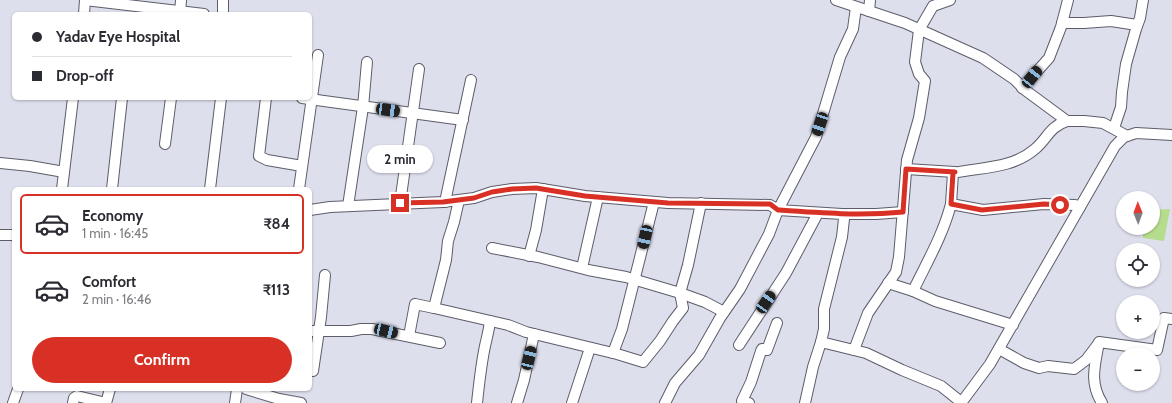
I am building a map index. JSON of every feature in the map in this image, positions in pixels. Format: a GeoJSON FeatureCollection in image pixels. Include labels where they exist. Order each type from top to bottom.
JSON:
{"type":"FeatureCollection","features":[{"type":"Feature","properties":{"kind":"street"},"geometry":{"type":"LineString","coordinates":[[84,12],[85,0],[180,12],[181,0]]}},
{"type":"Feature","properties":{"kind":"street"},"geometry":{"type":"LineString","coordinates":[[223,0],[223,12]]}},
{"type":"Feature","properties":{"kind":"street"},"geometry":{"type":"LineString","coordinates":[[840,0],[856,7],[885,16],[983,58],[1014,79],[1022,88],[1067,121]]}},
{"type":"Feature","properties":{"kind":"street"},"geometry":{"type":"LineString","coordinates":[[869,11],[870,0]]}},
{"type":"Feature","properties":{"kind":"street"},"geometry":{"type":"LineString","coordinates":[[854,350],[868,313],[896,272],[899,257],[906,169],[910,146],[919,118],[925,81],[919,74],[915,62],[919,30],[933,6],[950,0]]}},
{"type":"Feature","properties":{"kind":"street"},"geometry":{"type":"LineString","coordinates":[[1022,88],[1048,58],[1062,23],[1068,0]]}},
{"type":"Feature","properties":{"kind":"street"},"geometry":{"type":"LineString","coordinates":[[1114,128],[1122,107],[1122,92],[1126,64],[1140,18],[1143,0]]}},
{"type":"Feature","properties":{"kind":"street"},"geometry":{"type":"LineString","coordinates":[[665,403],[675,382],[699,355],[756,261],[769,234],[778,210],[816,137],[840,57],[852,29],[856,7]]}},
{"type":"Feature","properties":{"kind":"street"},"geometry":{"type":"LineString","coordinates":[[1062,23],[1084,23],[1104,20],[1137,25]]}},
{"type":"Feature","properties":{"kind":"street"},"geometry":{"type":"LineString","coordinates":[[312,79],[318,55]]}},
{"type":"Feature","properties":{"kind":"street"},"geometry":{"type":"LineString","coordinates":[[348,206],[363,107],[367,62]]}},
{"type":"Feature","properties":{"kind":"street"},"geometry":{"type":"LineString","coordinates":[[400,203],[414,114],[419,69]]}},
{"type":"Feature","properties":{"kind":"street"},"geometry":{"type":"LineString","coordinates":[[445,202],[471,80]]}},
{"type":"Feature","properties":{"kind":"street"},"geometry":{"type":"LineString","coordinates":[[62,187],[73,100]]}},
{"type":"Feature","properties":{"kind":"street"},"geometry":{"type":"LineString","coordinates":[[112,187],[122,100]]}},
{"type":"Feature","properties":{"kind":"street"},"geometry":{"type":"LineString","coordinates":[[165,144],[171,100]]}},
{"type":"Feature","properties":{"kind":"street"},"geometry":{"type":"LineString","coordinates":[[210,187],[221,100]]}},
{"type":"Feature","properties":{"kind":"street"},"geometry":{"type":"LineString","coordinates":[[266,100],[260,156],[267,160],[302,166]]}},
{"type":"Feature","properties":{"kind":"street"},"geometry":{"type":"LineString","coordinates":[[299,187],[307,100]]}},
{"type":"Feature","properties":{"kind":"street"},"geometry":{"type":"LineString","coordinates":[[312,100],[463,120]]}},
{"type":"Feature","properties":{"kind":"street"},"geometry":{"type":"LineString","coordinates":[[906,169],[955,172],[1013,163],[1036,149],[1056,125],[1067,121],[1103,123],[1126,136]]}},
{"type":"Feature","properties":{"kind":"street"},"geometry":{"type":"LineString","coordinates":[[821,342],[866,353],[941,386],[960,402],[990,364],[1115,146],[1124,137],[1136,133],[1172,135]]}},
{"type":"Feature","properties":{"kind":"street"},"geometry":{"type":"LineString","coordinates":[[0,163],[30,166],[64,172]]}},
{"type":"Feature","properties":{"kind":"street"},"geometry":{"type":"LineString","coordinates":[[913,291],[942,235],[951,204],[953,173],[955,172]]}},
{"type":"Feature","properties":{"kind":"street"},"geometry":{"type":"LineString","coordinates":[[312,210],[330,207],[445,202],[474,198],[492,192],[512,189],[543,189],[598,197],[668,203],[735,205],[770,204],[778,210],[842,214],[903,212]]}},
{"type":"Feature","properties":{"kind":"street"},"geometry":{"type":"LineString","coordinates":[[529,256],[536,230],[543,189]]}},
{"type":"Feature","properties":{"kind":"street"},"geometry":{"type":"LineString","coordinates":[[582,268],[598,197]]}},
{"type":"Feature","properties":{"kind":"street"},"geometry":{"type":"LineString","coordinates":[[434,308],[446,260],[448,241],[454,222],[458,200]]}},
{"type":"Feature","properties":{"kind":"street"},"geometry":{"type":"LineString","coordinates":[[613,353],[622,329],[654,202]]}},
{"type":"Feature","properties":{"kind":"street"},"geometry":{"type":"LineString","coordinates":[[409,336],[415,304],[490,321],[643,362],[683,308],[680,293],[688,265],[701,203]]}},
{"type":"Feature","properties":{"kind":"street"},"geometry":{"type":"LineString","coordinates":[[951,204],[982,210],[1044,204],[1075,204],[1080,207]]}},
{"type":"Feature","properties":{"kind":"street"},"geometry":{"type":"LineString","coordinates":[[739,345],[786,273],[818,212]]}},
{"type":"Feature","properties":{"kind":"street"},"geometry":{"type":"LineString","coordinates":[[805,403],[813,366],[824,329],[824,309],[842,237],[844,219],[842,214]]}},
{"type":"Feature","properties":{"kind":"street"},"geometry":{"type":"LineString","coordinates":[[0,235],[12,235]]}},
{"type":"Feature","properties":{"kind":"street"},"geometry":{"type":"LineString","coordinates":[[492,248],[635,279],[705,302],[724,312]]}},
{"type":"Feature","properties":{"kind":"street"},"geometry":{"type":"LineString","coordinates":[[313,371],[314,331],[325,275]]}},
{"type":"Feature","properties":{"kind":"street"},"geometry":{"type":"LineString","coordinates":[[888,283],[1013,325]]}},
{"type":"Feature","properties":{"kind":"street"},"geometry":{"type":"LineString","coordinates":[[1099,342],[1157,350],[1164,318],[1172,319]]}},
{"type":"Feature","properties":{"kind":"street"},"geometry":{"type":"LineString","coordinates":[[477,403],[480,376],[490,321]]}},
{"type":"Feature","properties":{"kind":"street"},"geometry":{"type":"LineString","coordinates":[[749,403],[742,401],[751,382],[761,350],[767,350],[777,323]]}},
{"type":"Feature","properties":{"kind":"street"},"geometry":{"type":"LineString","coordinates":[[314,331],[351,331],[372,329],[440,342]]}},
{"type":"Feature","properties":{"kind":"street"},"geometry":{"type":"LineString","coordinates":[[517,403],[524,380],[534,334]]}},
{"type":"Feature","properties":{"kind":"street"},"geometry":{"type":"LineString","coordinates":[[999,349],[1024,363],[1039,368],[1048,366],[1074,369],[1086,360],[1099,342]]}},
{"type":"Feature","properties":{"kind":"street"},"geometry":{"type":"LineString","coordinates":[[1099,342],[1093,376],[1100,402]]}},
{"type":"Feature","properties":{"kind":"street"},"geometry":{"type":"LineString","coordinates":[[572,403],[590,348]]}},
{"type":"Feature","properties":{"kind":"street"},"geometry":{"type":"LineString","coordinates":[[13,403],[17,391]]}},
{"type":"Feature","properties":{"kind":"street"},"geometry":{"type":"LineString","coordinates":[[73,403],[74,398],[77,396],[106,403],[109,391]]}},
{"type":"Feature","properties":{"kind":"street"},"geometry":{"type":"LineString","coordinates":[[234,403],[237,391]]}},
{"type":"Feature","properties":{"kind":"street"},"geometry":{"type":"LineString","coordinates":[[253,391],[301,403]]}},
{"type":"Feature","properties":{"kind":"green space"},"geometry":{"type":"Polygon","coordinates":[[[1170,209],[1164,241],[1143,238],[1143,235],[1160,235],[1160,210],[1170,209]]]}},
{"type":"Feature","properties":{"kind":"route"},"geometry":{"type":"LineString","coordinates":[[400,203],[443,202],[474,198],[492,192],[536,188],[585,196],[668,203],[735,205],[770,204],[778,210],[842,214],[891,213],[903,212],[906,169],[935,172],[955,172],[953,173],[951,204],[982,210],[1044,204],[1060,205]]}}]}
